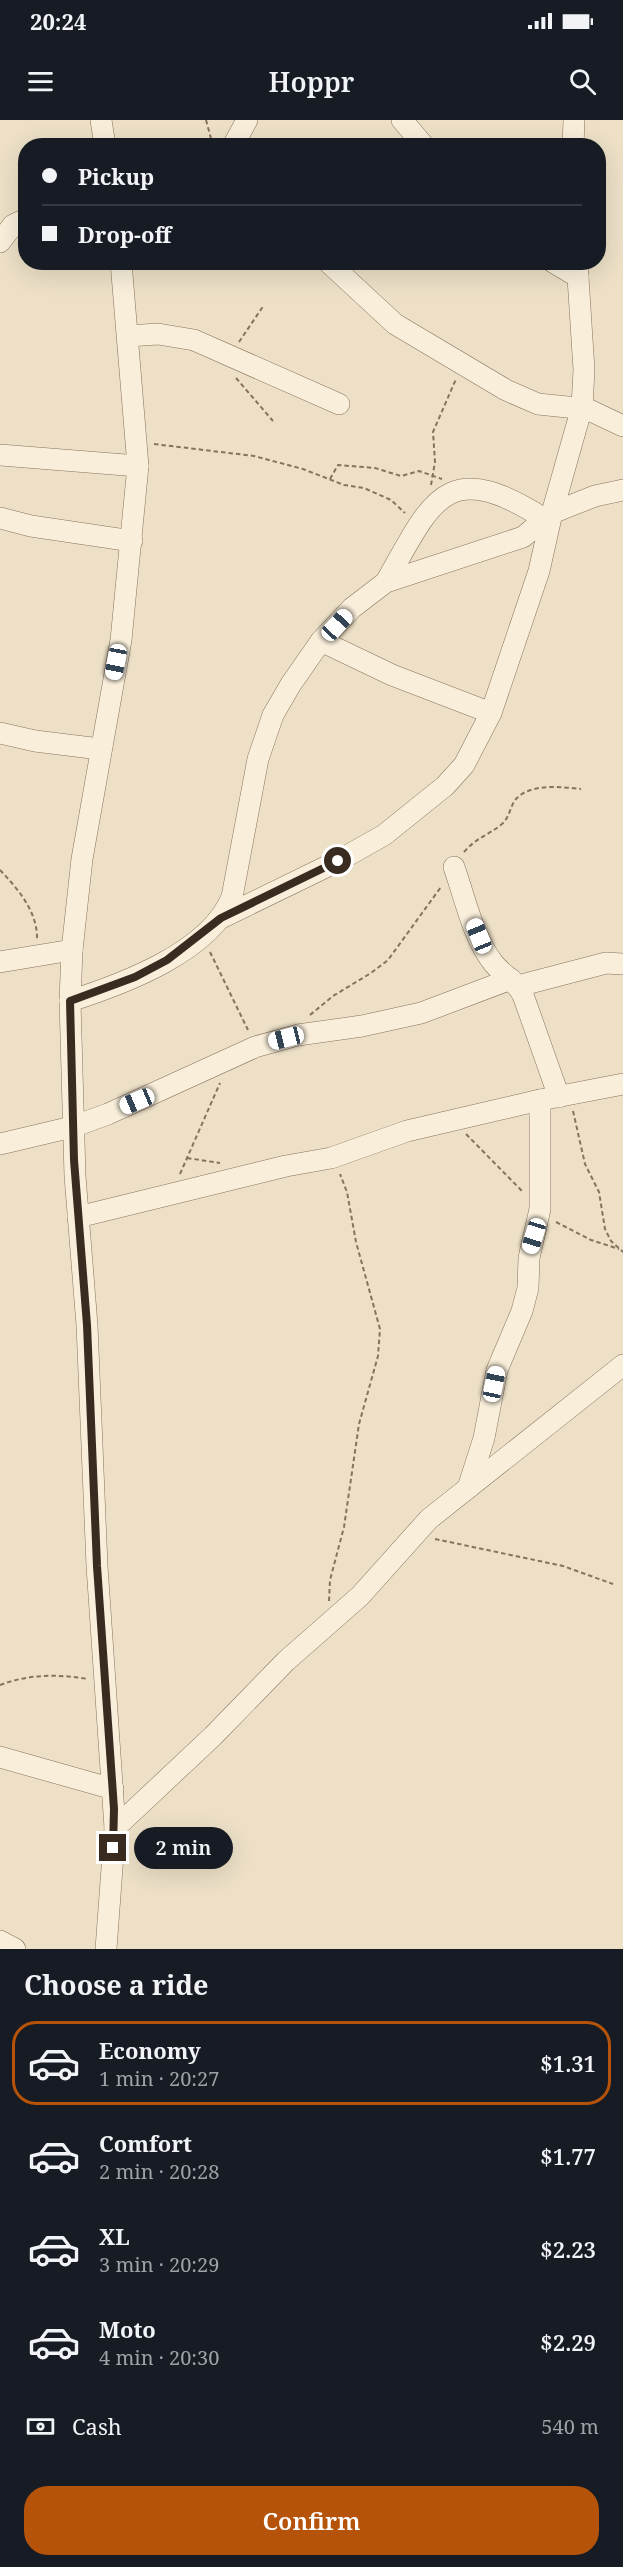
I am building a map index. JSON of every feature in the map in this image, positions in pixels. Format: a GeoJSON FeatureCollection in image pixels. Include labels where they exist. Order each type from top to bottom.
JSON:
{"type":"FeatureCollection","features":[{"type":"Feature","properties":{"kind":"street"},"geometry":{"type":"LineString","coordinates":[[101,120],[104,138]]}},
{"type":"Feature","properties":{"kind":"street"},"geometry":{"type":"LineString","coordinates":[[237,138],[247,120]]}},
{"type":"Feature","properties":{"kind":"street"},"geometry":{"type":"LineString","coordinates":[[402,120],[417,138]]}},
{"type":"Feature","properties":{"kind":"street"},"geometry":{"type":"LineString","coordinates":[[573,138],[574,120]]}},
{"type":"Feature","properties":{"kind":"street"},"geometry":{"type":"LineString","coordinates":[[0,243],[18,223]]}},
{"type":"Feature","properties":{"kind":"street"},"geometry":{"type":"LineString","coordinates":[[106,1949],[115,1828],[97,1566],[87,1325],[72,1127],[70,1001],[72,950],[82,859],[120,640],[138,466],[122,270]]}},
{"type":"Feature","properties":{"kind":"street"},"geometry":{"type":"LineString","coordinates":[[343,270],[395,324],[506,390],[538,404],[582,407],[623,426]]}},
{"type":"Feature","properties":{"kind":"street"},"geometry":{"type":"LineString","coordinates":[[70,1001],[135,977],[167,960],[201,936],[221,918],[338,861],[384,835],[445,786],[464,765],[491,713],[536,580],[549,516],[582,407],[584,360],[578,270]]}},
{"type":"Feature","properties":{"kind":"street"},"geometry":{"type":"LineString","coordinates":[[128,336],[158,334],[179,336],[219,351],[339,404]]}},
{"type":"Feature","properties":{"kind":"street"},"geometry":{"type":"LineString","coordinates":[[0,455],[138,466]]}},
{"type":"Feature","properties":{"kind":"street"},"geometry":{"type":"LineString","coordinates":[[386,582],[416,529],[443,496],[453,490],[467,488],[496,493],[549,516]]}},
{"type":"Feature","properties":{"kind":"street"},"geometry":{"type":"LineString","coordinates":[[221,918],[232,897],[258,759],[273,715],[321,641],[352,608],[386,582],[498,547],[523,537],[549,516],[595,496],[623,490]]}},
{"type":"Feature","properties":{"kind":"street"},"geometry":{"type":"LineString","coordinates":[[0,518],[50,530],[132,541]]}},
{"type":"Feature","properties":{"kind":"street"},"geometry":{"type":"LineString","coordinates":[[321,641],[392,675],[491,713]]}},
{"type":"Feature","properties":{"kind":"street"},"geometry":{"type":"LineString","coordinates":[[0,733],[35,741],[100,749]]}},
{"type":"Feature","properties":{"kind":"street"},"geometry":{"type":"LineString","coordinates":[[454,867],[486,950],[494,964],[515,982],[550,1098],[540,1209],[529,1258],[525,1301],[500,1364],[484,1438],[468,1488]]}},
{"type":"Feature","properties":{"kind":"street"},"geometry":{"type":"LineString","coordinates":[[0,962],[36,958],[72,950]]}},
{"type":"Feature","properties":{"kind":"street"},"geometry":{"type":"LineString","coordinates":[[0,1144],[72,1127],[255,1047],[298,1035],[362,1026],[421,1013],[515,982],[606,963],[623,964]]}},
{"type":"Feature","properties":{"kind":"street"},"geometry":{"type":"LineString","coordinates":[[78,1217],[331,1158],[407,1131],[452,1120],[623,1084]]}},
{"type":"Feature","properties":{"kind":"street"},"geometry":{"type":"LineString","coordinates":[[115,1828],[213,1736],[286,1661],[360,1596],[415,1533],[623,1365]]}},
{"type":"Feature","properties":{"kind":"street"},"geometry":{"type":"LineString","coordinates":[[0,1757],[112,1789]]}},
{"type":"Feature","properties":{"kind":"street"},"geometry":{"type":"LineString","coordinates":[[0,1941],[15,1949]]}},
{"type":"Feature","properties":{"kind":"path"},"geometry":{"type":"LineString","coordinates":[[206,120],[211,138]]}},
{"type":"Feature","properties":{"kind":"path"},"geometry":{"type":"LineString","coordinates":[[264,305],[251,328],[237,345],[219,351],[231,372],[273,421]]}},
{"type":"Feature","properties":{"kind":"path"},"geometry":{"type":"LineString","coordinates":[[430,485],[435,451],[433,432],[463,366]]}},
{"type":"Feature","properties":{"kind":"path"},"geometry":{"type":"LineString","coordinates":[[136,443],[254,456],[364,488],[390,500],[405,512],[416,529]]}},
{"type":"Feature","properties":{"kind":"path"},"geometry":{"type":"LineString","coordinates":[[330,479],[338,465],[344,464],[375,468],[401,476],[414,471],[433,476]]}},
{"type":"Feature","properties":{"kind":"path"},"geometry":{"type":"LineString","coordinates":[[298,1035],[318,1006],[371,973],[387,960],[479,836],[506,820],[516,798],[525,793],[549,788],[581,789]]}},
{"type":"Feature","properties":{"kind":"path"},"geometry":{"type":"LineString","coordinates":[[0,870],[31,909],[37,931],[36,958]]}},
{"type":"Feature","properties":{"kind":"path"},"geometry":{"type":"LineString","coordinates":[[201,936],[255,1047]]}},
{"type":"Feature","properties":{"kind":"path"},"geometry":{"type":"LineString","coordinates":[[174,1193],[195,1137],[234,1057]]}},
{"type":"Feature","properties":{"kind":"path"},"geometry":{"type":"LineString","coordinates":[[550,1098],[574,1113],[585,1164],[599,1192],[605,1229],[611,1241],[623,1252]]}},
{"type":"Feature","properties":{"kind":"path"},"geometry":{"type":"LineString","coordinates":[[452,1120],[540,1209],[576,1233],[620,1249]]}},
{"type":"Feature","properties":{"kind":"path"},"geometry":{"type":"LineString","coordinates":[[331,1158],[343,1179],[347,1192],[358,1253],[380,1329],[378,1356],[361,1415],[344,1527],[330,1580],[330,1606],[337,1618]]}},
{"type":"Feature","properties":{"kind":"path"},"geometry":{"type":"LineString","coordinates":[[415,1533],[447,1543],[478,1547],[563,1566],[613,1584]]}},
{"type":"Feature","properties":{"kind":"path"},"geometry":{"type":"LineString","coordinates":[[0,1685],[17,1678],[44,1676],[105,1681]]}},
{"type":"Feature","properties":{"kind":"route"},"geometry":{"type":"LineString","coordinates":[[113,1848],[115,1828],[97,1566],[87,1325],[74,1160],[70,1001],[106,990],[135,977],[167,960],[201,936],[221,918],[338,861]]}}]}
